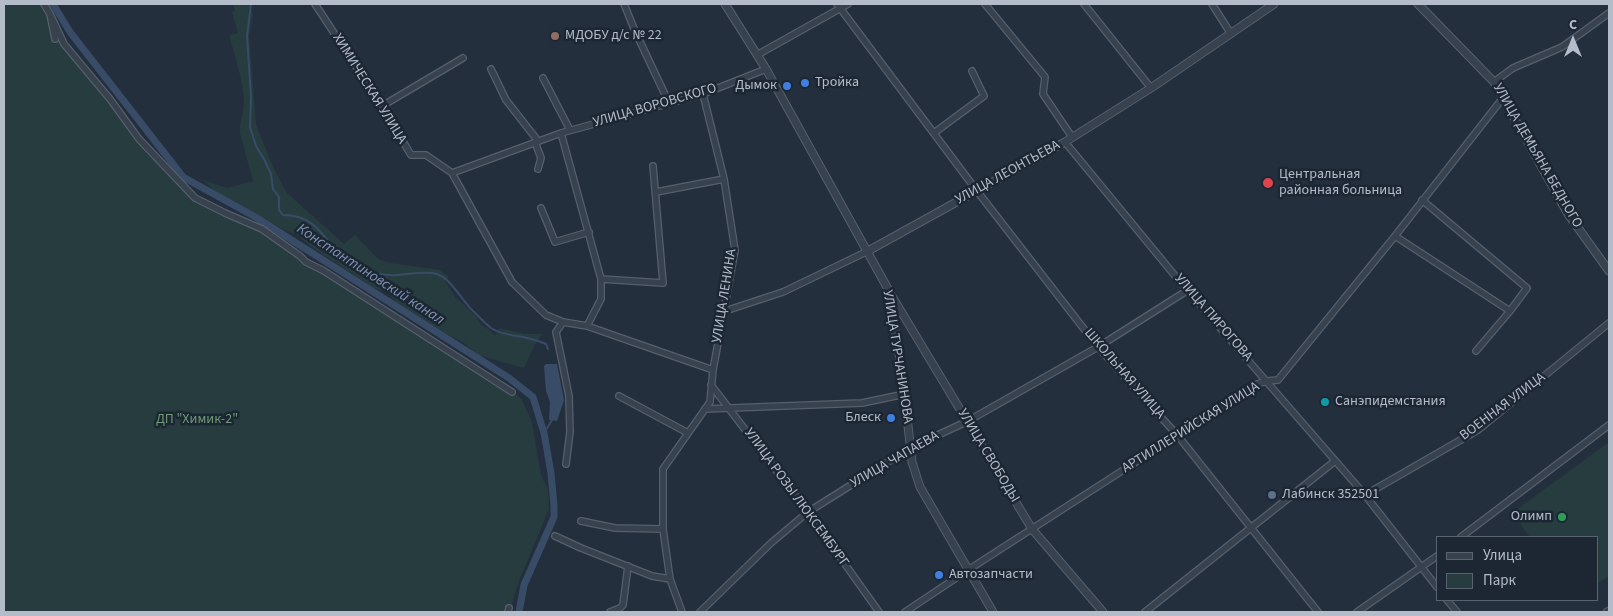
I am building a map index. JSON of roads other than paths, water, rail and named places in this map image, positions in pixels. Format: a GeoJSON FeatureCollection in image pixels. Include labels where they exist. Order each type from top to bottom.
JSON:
{"type":"FeatureCollection","features":[{"type":"Feature","properties":{"kind":"street"},"geometry":{"type":"LineString","coordinates":[[44,4],[64,44],[110,99],[139,139],[195,198],[262,229],[306,262],[324,271],[512,392]]}},
{"type":"Feature","properties":{"kind":"street","name":"ХИМИЧЕСКАЯ УЛИЦА"},"geometry":{"type":"LineString","coordinates":[[315,4],[382,106],[411,155],[426,155],[452,173],[512,282],[546,315],[563,322],[586,326],[713,370]]}},
{"type":"Feature","properties":{"kind":"street"},"geometry":{"type":"LineString","coordinates":[[624,4],[669,103]]}},
{"type":"Feature","properties":{"kind":"street","name":"УЛИЦА ТУРЧАНИНОВА"},"geometry":{"type":"LineString","coordinates":[[725,4],[766,69],[888,289],[905,394],[912,462],[920,487],[992,612]]}},
{"type":"Feature","properties":{"kind":"street"},"geometry":{"type":"LineString","coordinates":[[757,55],[838,6],[848,4]]}},
{"type":"Feature","properties":{"kind":"street"},"geometry":{"type":"LineString","coordinates":[[985,4],[1045,77],[1043,94],[1072,137]]}},
{"type":"Feature","properties":{"kind":"street"},"geometry":{"type":"LineString","coordinates":[[1084,4],[1151,88]]}},
{"type":"Feature","properties":{"kind":"street"},"geometry":{"type":"LineString","coordinates":[[1212,4],[1231,34]]}},
{"type":"Feature","properties":{"kind":"street","name":"УЛИЦА ЛЕОНТЬЕВА"},"geometry":{"type":"LineString","coordinates":[[725,311],[783,292],[868,251],[1065,142],[1151,88],[1274,4]]}},
{"type":"Feature","properties":{"kind":"street","name":"УЛИЦА ДЕМЬЯНА БЕДНОГО"},"geometry":{"type":"LineString","coordinates":[[1418,4],[1494,82],[1568,214],[1609,270]]}},
{"type":"Feature","properties":{"kind":"street","name":"ШКОЛЬНАЯ УЛИЦА"},"geometry":{"type":"LineString","coordinates":[[838,6],[977,191],[1098,347],[1178,436],[1318,612]]}},
{"type":"Feature","properties":{"kind":"street"},"geometry":{"type":"LineString","coordinates":[[50,14],[54,39]]}},
{"type":"Feature","properties":{"kind":"street"},"geometry":{"type":"LineString","coordinates":[[1494,82],[1513,68],[1562,47],[1609,15]]}},
{"type":"Feature","properties":{"kind":"street"},"geometry":{"type":"LineString","coordinates":[[382,106],[464,58]]}},
{"type":"Feature","properties":{"kind":"street"},"geometry":{"type":"LineString","coordinates":[[491,69],[506,100],[536,142],[541,158],[538,169]]}},
{"type":"Feature","properties":{"kind":"street","name":"УЛИЦА ВОРОВСКОГО"},"geometry":{"type":"LineString","coordinates":[[452,173],[570,130],[703,94],[766,69]]}},
{"type":"Feature","properties":{"kind":"street"},"geometry":{"type":"LineString","coordinates":[[934,133],[984,96],[972,71]]}},
{"type":"Feature","properties":{"kind":"street"},"geometry":{"type":"LineString","coordinates":[[543,78],[570,130]]}},
{"type":"Feature","properties":{"kind":"street","name":"УЛИЦА ЛЕНИНА"},"geometry":{"type":"LineString","coordinates":[[682,612],[670,579],[663,529],[663,469],[710,402],[713,370],[735,250],[724,179],[703,94]]}},
{"type":"Feature","properties":{"kind":"street","name":"АРТИЛЛЕРИЙСКАЯ УЛИЦА"},"geometry":{"type":"LineString","coordinates":[[906,612],[1257,384],[1267,380],[1278,380],[1395,236],[1502,99]]}},
{"type":"Feature","properties":{"kind":"street"},"geometry":{"type":"LineString","coordinates":[[561,133],[601,280],[601,299],[586,326]]}},
{"type":"Feature","properties":{"kind":"street","name":"УЛИЦА ПИРОГОВА"},"geometry":{"type":"LineString","coordinates":[[1065,142],[1188,290],[1365,496],[1436,586]]}},
{"type":"Feature","properties":{"kind":"street"},"geometry":{"type":"LineString","coordinates":[[601,280],[663,283],[653,166]]}},
{"type":"Feature","properties":{"kind":"street"},"geometry":{"type":"LineString","coordinates":[[656,192],[724,179]]}},
{"type":"Feature","properties":{"kind":"street"},"geometry":{"type":"LineString","coordinates":[[1422,200],[1527,288],[1476,351]]}},
{"type":"Feature","properties":{"kind":"street"},"geometry":{"type":"LineString","coordinates":[[540,208],[556,242],[589,232]]}},
{"type":"Feature","properties":{"kind":"street"},"geometry":{"type":"LineString","coordinates":[[1395,236],[1510,311]]}},
{"type":"Feature","properties":{"kind":"street","name":"УЛИЦА СВОБОДЫ"},"geometry":{"type":"LineString","coordinates":[[888,289],[1032,529],[1103,612]]}},
{"type":"Feature","properties":{"kind":"street","name":"УЛИЦА ЧАПАЕВА"},"geometry":{"type":"LineString","coordinates":[[700,612],[771,543],[808,512],[910,448],[968,421],[1098,347],[1188,290]]}},
{"type":"Feature","properties":{"kind":"street"},"geometry":{"type":"LineString","coordinates":[[563,322],[556,332],[570,396],[570,432],[566,464]]}},
{"type":"Feature","properties":{"kind":"street","name":"ВОЕННАЯ УЛИЦА"},"geometry":{"type":"LineString","coordinates":[[1365,496],[1478,430],[1609,323]]}},
{"type":"Feature","properties":{"kind":"street","name":"УЛИЦА РОЗЫ ЛЮКСЕМБУРГ"},"geometry":{"type":"LineString","coordinates":[[711,385],[808,512],[879,612]]}},
{"type":"Feature","properties":{"kind":"street"},"geometry":{"type":"LineString","coordinates":[[705,409],[862,403],[905,394]]}},
{"type":"Feature","properties":{"kind":"street"},"geometry":{"type":"LineString","coordinates":[[618,396],[688,433]]}},
{"type":"Feature","properties":{"kind":"street"},"geometry":{"type":"LineString","coordinates":[[1462,536],[1609,425]]}},
{"type":"Feature","properties":{"kind":"street"},"geometry":{"type":"LineString","coordinates":[[1145,612],[1335,461]]}},
{"type":"Feature","properties":{"kind":"street"},"geometry":{"type":"LineString","coordinates":[[581,520],[615,528],[663,529]]}},
{"type":"Feature","properties":{"kind":"street"},"geometry":{"type":"LineString","coordinates":[[555,536],[652,576],[670,579]]}},
{"type":"Feature","properties":{"kind":"street"},"geometry":{"type":"LineString","coordinates":[[1358,612],[1436,557]]}},
{"type":"Feature","properties":{"kind":"street"},"geometry":{"type":"LineString","coordinates":[[610,612],[623,605],[628,566]]}},
{"type":"Feature","properties":{"kind":"street"},"geometry":{"type":"LineString","coordinates":[[1448,601],[1457,612]]}},
{"type":"Feature","properties":{"kind":"water"},"geometry":{"type":"Polygon","coordinates":[[[546,364],[557,364],[564,400],[557,421],[549,420],[550,402],[546,391],[544,366],[546,364]]]}},
{"type":"Feature","properties":{"kind":"waterway","name":"Константиновский канал"},"geometry":{"type":"LineString","coordinates":[[53,4],[70,32],[183,177],[257,218],[509,378],[533,397],[544,433],[551,473],[554,517],[524,585],[519,612]]}},
{"type":"Feature","properties":{"kind":"waterway"},"geometry":{"type":"LineString","coordinates":[[251,4],[247,36],[251,97],[250,127],[256,146],[271,174],[273,189],[279,197],[279,210],[283,215],[297,217],[316,227],[346,261],[361,270],[389,275],[428,273],[442,276],[472,310],[495,331],[546,344],[548,349]]}},
{"type":"Feature","properties":{"kind":"waterway"},"geometry":{"type":"LineString","coordinates":[[544,433],[552,420]]}},
{"type":"Feature","properties":{"kind":"place","name":"МДОБУ д/с № 22"},"geometry":{"type":"Point","coordinates":[555,36]}},
{"type":"Feature","properties":{"kind":"place","name":"Тройка"},"geometry":{"type":"Point","coordinates":[805,83]}},
{"type":"Feature","properties":{"kind":"place","name":"Дымок"},"geometry":{"type":"Point","coordinates":[787,86]}},
{"type":"Feature","properties":{"kind":"place","name":"Центральная районная больница"},"geometry":{"type":"Point","coordinates":[1268,183]}},
{"type":"Feature","properties":{"kind":"place","name":"Санэпидемстания"},"geometry":{"type":"Point","coordinates":[1325,402]}},
{"type":"Feature","properties":{"kind":"place","name":"Блеск"},"geometry":{"type":"Point","coordinates":[891,418]}},
{"type":"Feature","properties":{"kind":"place","name":"Лабинск 352501"},"geometry":{"type":"Point","coordinates":[1272,495]}},
{"type":"Feature","properties":{"kind":"place","name":"Олимп"},"geometry":{"type":"Point","coordinates":[1562,517]}},
{"type":"Feature","properties":{"kind":"place","name":"Автозапчасти"},"geometry":{"type":"Point","coordinates":[939,575]}},
{"type":"Feature","properties":{"kind":"park label","name":"ДП \"Химик-2\""},"geometry":{"type":"Point","coordinates":[197,420]}}]}
